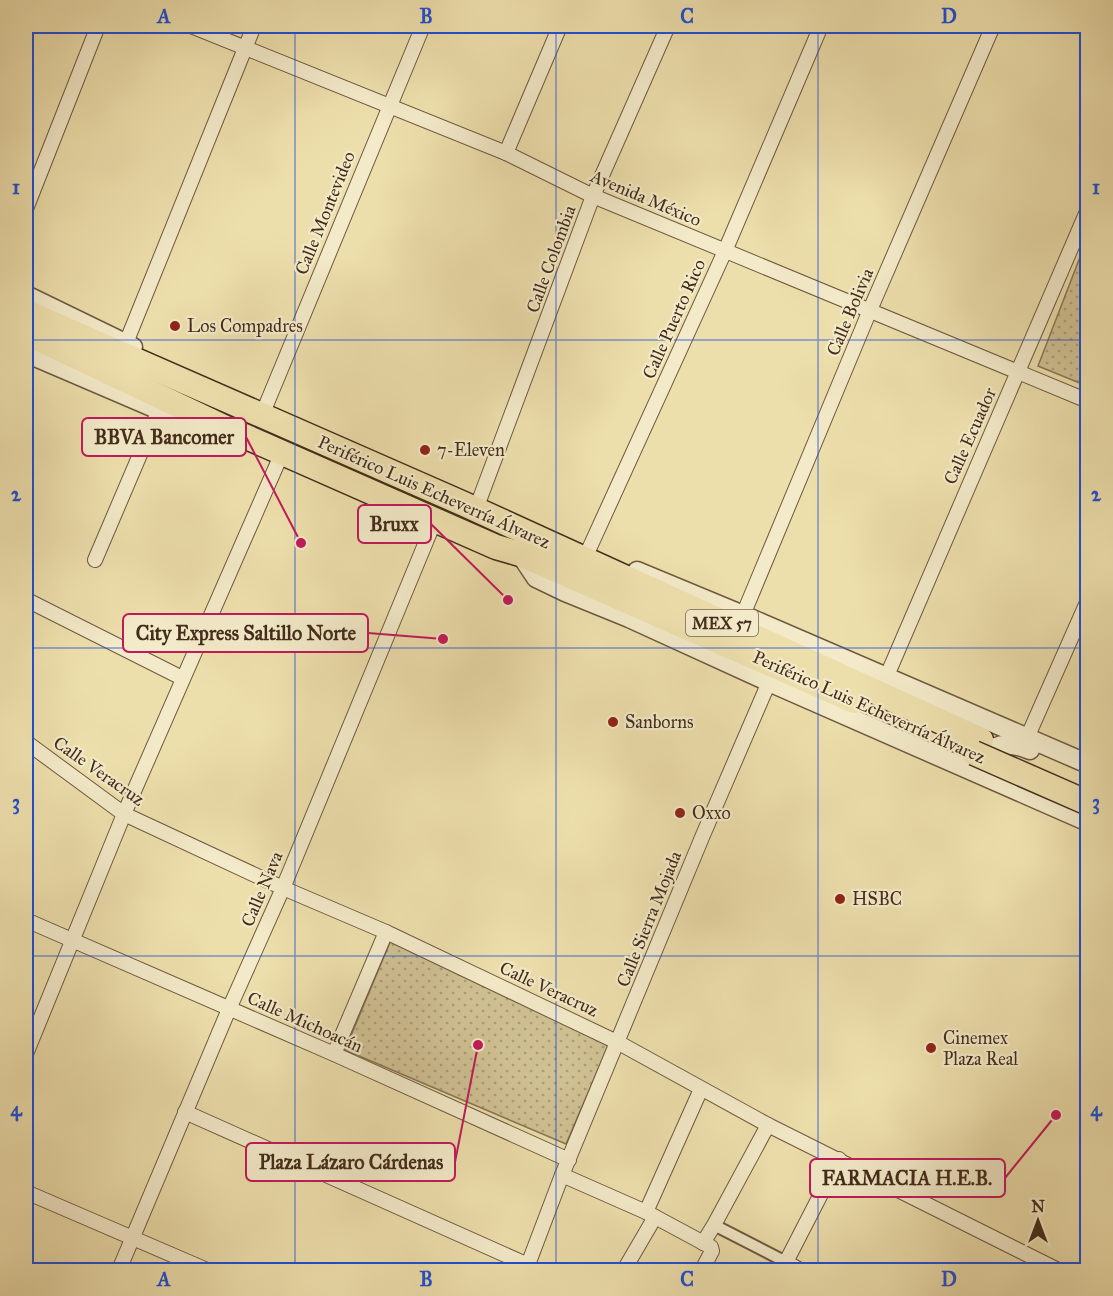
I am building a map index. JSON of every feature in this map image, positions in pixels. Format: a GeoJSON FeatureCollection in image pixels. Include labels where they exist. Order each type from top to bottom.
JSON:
{"type":"FeatureCollection","features":[{"type":"Feature","properties":{"kind":"highway","name":"Periférico Luis Echeverría Álvarez"},"geometry":{"type":"LineString","coordinates":[[26,312],[32,344]]}},
{"type":"Feature","properties":{"kind":"highway","name":"Periférico Luis Echeverría Álvarez"},"geometry":{"type":"LineString","coordinates":[[32,344],[173,376],[476,509],[590,562],[974,755],[1088,787]]}},
{"type":"Feature","properties":{"kind":"highway","name":"Periférico Luis Echeverría Álvarez"},"geometry":{"type":"LineString","coordinates":[[32,344],[496,547],[520,554],[974,755],[1088,803]]}},
{"type":"Feature","properties":{"kind":"street"},"geometry":{"type":"LineString","coordinates":[[26,209],[98,26]]}},
{"type":"Feature","properties":{"kind":"street","name":"Avenida México"},"geometry":{"type":"LineString","coordinates":[[191,26],[506,153],[593,196],[1088,401]]}},
{"type":"Feature","properties":{"kind":"street"},"geometry":{"type":"LineString","coordinates":[[126,344],[254,26]]}},
{"type":"Feature","properties":{"kind":"street","name":"Calle Montevideo"},"geometry":{"type":"LineString","coordinates":[[262,415],[423,26]]}},
{"type":"Feature","properties":{"kind":"street"},"geometry":{"type":"LineString","coordinates":[[506,153],[560,26]]}},
{"type":"Feature","properties":{"kind":"street","name":"Calle Colombia"},"geometry":{"type":"LineString","coordinates":[[476,509],[593,196],[668,26]]}},
{"type":"Feature","properties":{"kind":"street","name":"Calle Puerto Rico"},"geometry":{"type":"LineString","coordinates":[[590,562],[821,26]]}},
{"type":"Feature","properties":{"kind":"street","name":"Calle Bolivia"},"geometry":{"type":"LineString","coordinates":[[743,615],[870,310],[993,26]]}},
{"type":"Feature","properties":{"kind":"street","name":"Calle Ecuador"},"geometry":{"type":"LineString","coordinates":[[886,678],[1088,209]]}},
{"type":"Feature","properties":{"kind":"street","name":"Periférico Luis Echeverría Álvarez"},"geometry":{"type":"LineString","coordinates":[[26,295],[163,364],[173,376]]}},
{"type":"Feature","properties":{"kind":"street"},"geometry":{"type":"LineString","coordinates":[[32,344],[159,410],[226,428]]}},
{"type":"Feature","properties":{"kind":"street"},"geometry":{"type":"LineString","coordinates":[[95,561],[159,410]]}},
{"type":"Feature","properties":{"kind":"street"},"geometry":{"type":"LineString","coordinates":[[27,1047],[182,678],[282,453]]}},
{"type":"Feature","properties":{"kind":"street","name":"Calle Nava"},"geometry":{"type":"LineString","coordinates":[[119,1270],[229,1009],[283,888],[435,520]]}},
{"type":"Feature","properties":{"kind":"street"},"geometry":{"type":"LineString","coordinates":[[520,554],[536,578],[769,682],[974,755],[1037,800],[1088,822]]}},
{"type":"Feature","properties":{"kind":"street"},"geometry":{"type":"LineString","coordinates":[[590,562],[642,573],[1088,764]]}},
{"type":"Feature","properties":{"kind":"street"},"geometry":{"type":"LineString","coordinates":[[27,600],[182,678]]}},
{"type":"Feature","properties":{"kind":"street"},"geometry":{"type":"LineString","coordinates":[[1027,738],[1088,600]]}},
{"type":"Feature","properties":{"kind":"street","name":"Calle Sierra Mojada"},"geometry":{"type":"LineString","coordinates":[[527,1268],[562,1175],[769,682]]}},
{"type":"Feature","properties":{"kind":"street","name":"Calle Veracruz"},"geometry":{"type":"LineString","coordinates":[[26,742],[124,814],[283,888],[386,932],[619,1042],[768,1125],[1052,1269]]}},
{"type":"Feature","properties":{"kind":"street"},"geometry":{"type":"LineString","coordinates":[[974,755],[976,760],[989,750],[1007,743],[1088,774]]}},
{"type":"Feature","properties":{"kind":"street"},"geometry":{"type":"LineString","coordinates":[[1037,800],[1049,798],[1068,801],[1088,809]]}},
{"type":"Feature","properties":{"kind":"street","name":"Calle Michoacán"},"geometry":{"type":"LineString","coordinates":[[26,920],[334,1054],[569,1160]]}},
{"type":"Feature","properties":{"kind":"street"},"geometry":{"type":"LineString","coordinates":[[334,1054],[386,932]]}},
{"type":"Feature","properties":{"kind":"street"},"geometry":{"type":"LineString","coordinates":[[624,1270],[651,1215],[701,1089]]}},
{"type":"Feature","properties":{"kind":"street"},"geometry":{"type":"LineString","coordinates":[[185,1112],[527,1268]]}},
{"type":"Feature","properties":{"kind":"street"},"geometry":{"type":"LineString","coordinates":[[702,1270],[714,1225],[768,1125]]}},
{"type":"Feature","properties":{"kind":"street"},"geometry":{"type":"LineString","coordinates":[[785,1266],[839,1159]]}},
{"type":"Feature","properties":{"kind":"street"},"geometry":{"type":"LineString","coordinates":[[562,1175],[651,1215],[708,1246]]}},
{"type":"Feature","properties":{"kind":"street"},"geometry":{"type":"LineString","coordinates":[[26,1192],[207,1270]]}},
{"type":"Feature","properties":{"kind":"street"},"geometry":{"type":"LineString","coordinates":[[714,1225],[785,1266],[800,1270]]}},
{"type":"Feature","properties":{"kind":"shaded area"},"geometry":{"type":"Polygon","coordinates":[[[1087,239],[1088,386],[1038,366],[1087,239]]]}},
{"type":"Feature","properties":{"kind":"shaded area"},"geometry":{"type":"Polygon","coordinates":[[[391,940],[611,1039],[566,1144],[345,1050],[391,940]]]}},
{"type":"Feature","properties":{"kind":"place","name":"Los Compadres"},"geometry":{"type":"Point","coordinates":[175,326]}},
{"type":"Feature","properties":{"kind":"place","name":"7-Eleven"},"geometry":{"type":"Point","coordinates":[425,450]}},
{"type":"Feature","properties":{"kind":"place","name":"BBVA Bancomer"},"geometry":{"type":"Point","coordinates":[301,543]}},
{"type":"Feature","properties":{"kind":"place","name":"Bruxx"},"geometry":{"type":"Point","coordinates":[508,600]}},
{"type":"Feature","properties":{"kind":"place","name":"City Express Saltillo Norte"},"geometry":{"type":"Point","coordinates":[443,639]}},
{"type":"Feature","properties":{"kind":"place","name":"Sanborns"},"geometry":{"type":"Point","coordinates":[613,722]}},
{"type":"Feature","properties":{"kind":"place","name":"Oxxo"},"geometry":{"type":"Point","coordinates":[680,813]}},
{"type":"Feature","properties":{"kind":"place","name":"HSBC"},"geometry":{"type":"Point","coordinates":[840,899]}},
{"type":"Feature","properties":{"kind":"place","name":"Plaza Lázaro Cárdenas"},"geometry":{"type":"Point","coordinates":[478,1045]}},
{"type":"Feature","properties":{"kind":"place","name":"Cinemex Plaza Real"},"geometry":{"type":"Point","coordinates":[931,1048]}},
{"type":"Feature","properties":{"kind":"place","name":"FARMACIA H.E.B."},"geometry":{"type":"Point","coordinates":[1056,1115]}}]}
